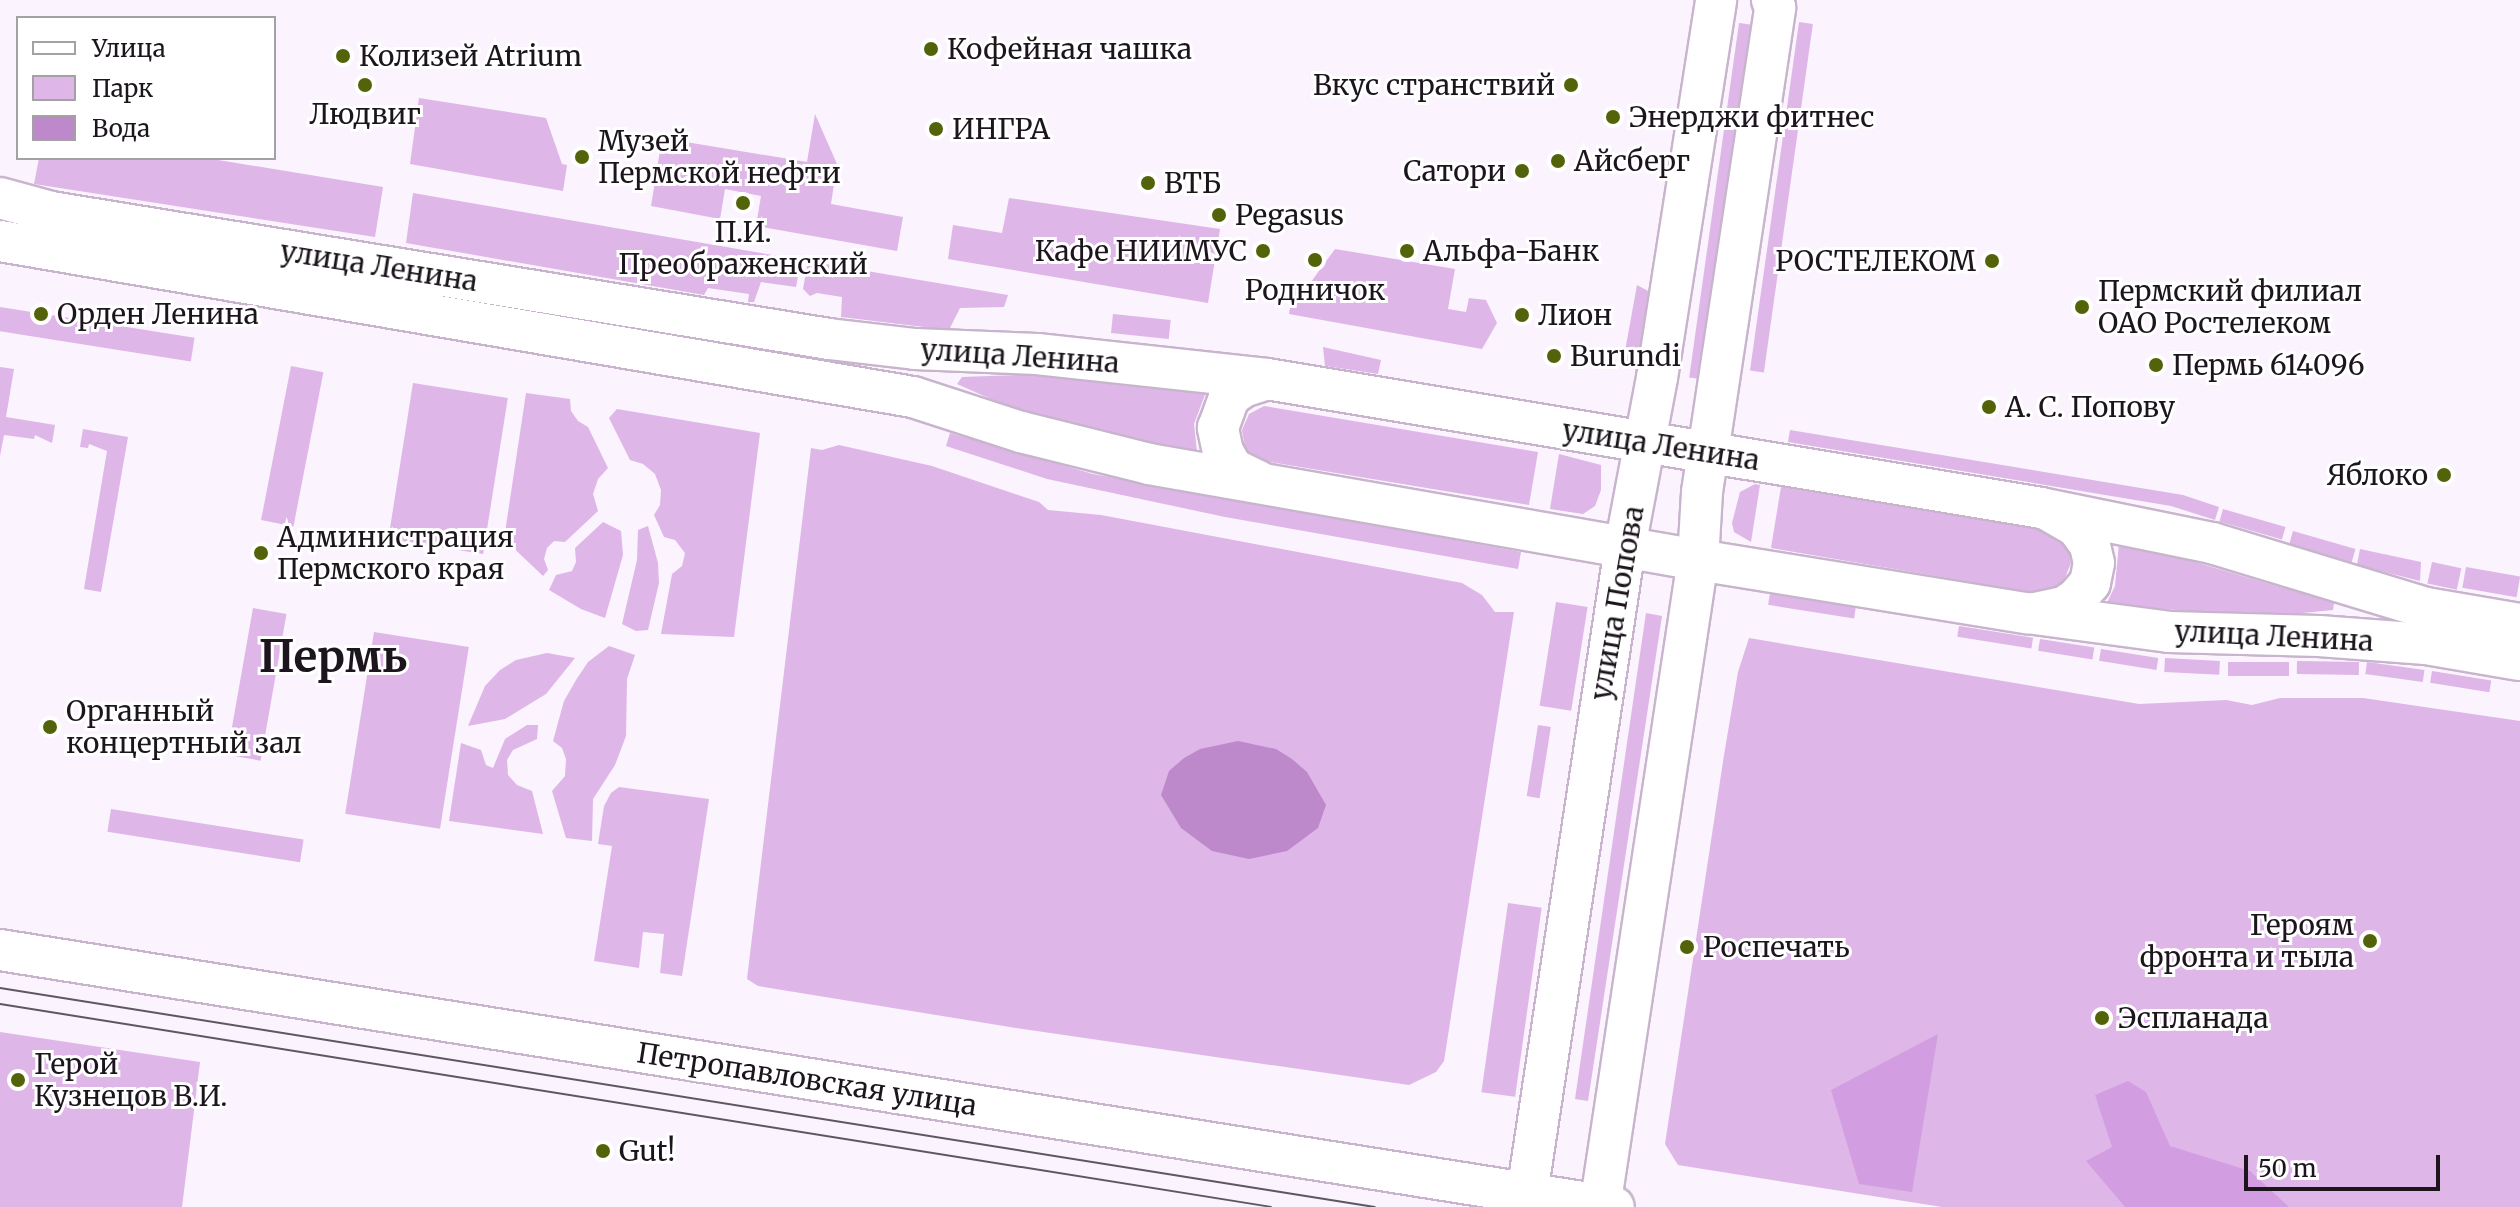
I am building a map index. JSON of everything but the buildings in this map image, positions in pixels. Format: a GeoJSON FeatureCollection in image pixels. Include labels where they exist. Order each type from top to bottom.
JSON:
{"type":"FeatureCollection","features":[{"type":"Feature","properties":{"kind":"main road","name":"улица Попова"},"geometry":{"type":"LineString","coordinates":[[1526,1200],[1625,547],[1645,444],[1716,0]]}},
{"type":"Feature","properties":{"kind":"main road"},"geometry":{"type":"LineString","coordinates":[[1605,1206],[1698,560],[1708,453],[1775,7],[1772,0]]}},
{"type":"Feature","properties":{"kind":"main road","name":"улица Ленина"},"geometry":{"type":"LineString","coordinates":[[0,198],[51,212],[829,339],[915,349],[1053,355],[1267,379],[2041,508],[2212,543],[2426,608],[2520,624]]}},
{"type":"Feature","properties":{"kind":"main road","name":"улица Ленина"},"geometry":{"type":"LineString","coordinates":[[0,241],[913,397],[1021,432],[1149,464],[1698,560],[2027,613],[2169,632],[2319,636],[2426,644],[2520,660]]}},
{"type":"Feature","properties":{"kind":"main road"},"geometry":{"type":"LineString","coordinates":[[1258,481],[1233,469],[1223,452],[1218,428],[1229,397],[1243,387],[1267,379]]}},
{"type":"Feature","properties":{"kind":"main road","name":"улица Ленина"},"geometry":{"type":"LineString","coordinates":[[2027,613],[2053,611],[2076,599],[2090,583],[2094,563],[2090,545],[2077,527],[2070,520],[2041,508]]}},
{"type":"Feature","properties":{"kind":"main road","name":"Петропавловская улица"},"geometry":{"type":"LineString","coordinates":[[0,950],[1526,1200],[1605,1206]]}},
{"type":"Feature","properties":{"kind":"green space"},"geometry":{"type":"Polygon","coordinates":[[[1799,22],[1813,24],[1764,373],[1750,371],[1799,22]]]}},
{"type":"Feature","properties":{"kind":"green space"},"geometry":{"type":"Polygon","coordinates":[[[1739,23],[1754,25],[1704,380],[1689,378],[1739,23]]]}},
{"type":"Feature","properties":{"kind":"green space"},"geometry":{"type":"Polygon","coordinates":[[[419,98],[546,118],[562,164],[567,165],[563,191],[410,164],[419,98]]]}},
{"type":"Feature","properties":{"kind":"green space"},"geometry":{"type":"Polygon","coordinates":[[[815,114],[837,164],[831,204],[903,217],[897,251],[756,226],[761,196],[725,189],[720,219],[651,206],[662,138],[807,162],[815,114]]]}},
{"type":"Feature","properties":{"kind":"green space"},"geometry":{"type":"Polygon","coordinates":[[[39,160],[218,160],[383,187],[375,237],[34,184],[39,160]]]}},
{"type":"Feature","properties":{"kind":"green space"},"geometry":{"type":"Polygon","coordinates":[[[413,193],[801,260],[796,287],[761,282],[754,302],[748,302],[749,294],[708,288],[704,295],[406,243],[413,193]]]}},
{"type":"Feature","properties":{"kind":"green space"},"geometry":{"type":"Polygon","coordinates":[[[1009,198],[1220,229],[1208,303],[948,259],[953,225],[1002,233],[1009,198]]]}},
{"type":"Feature","properties":{"kind":"green space"},"geometry":{"type":"Polygon","coordinates":[[[1335,249],[1455,269],[1448,309],[1466,312],[1469,298],[1486,300],[1497,323],[1482,349],[1289,314],[1294,284],[1308,286],[1335,249]]]}},
{"type":"Feature","properties":{"kind":"green space"},"geometry":{"type":"Polygon","coordinates":[[[808,261],[1008,295],[1004,307],[960,308],[949,330],[841,317],[842,297],[817,293],[810,296],[803,289],[808,261]]]}},
{"type":"Feature","properties":{"kind":"green space"},"geometry":{"type":"Polygon","coordinates":[[[1637,285],[1650,292],[1638,371],[1623,362],[1637,285]]]}},
{"type":"Feature","properties":{"kind":"green space"},"geometry":{"type":"Polygon","coordinates":[[[0,307],[195,338],[191,362],[0,331],[0,307]]]}},
{"type":"Feature","properties":{"kind":"green space"},"geometry":{"type":"Polygon","coordinates":[[[1113,314],[1171,320],[1169,339],[1111,333],[1113,314]]]}},
{"type":"Feature","properties":{"kind":"green space"},"geometry":{"type":"Polygon","coordinates":[[[1323,347],[1381,360],[1378,374],[1325,366],[1323,347]]]}},
{"type":"Feature","properties":{"kind":"green space"},"geometry":{"type":"Polygon","coordinates":[[[291,366],[323,372],[293,526],[261,520],[291,366]]]}},
{"type":"Feature","properties":{"kind":"green space"},"geometry":{"type":"Polygon","coordinates":[[[0,367],[14,369],[6,417],[55,425],[52,443],[35,435],[34,439],[4,435],[0,456],[0,367]]]}},
{"type":"Feature","properties":{"kind":"green space"},"geometry":{"type":"Polygon","coordinates":[[[1021,375],[1100,379],[1206,392],[1194,424],[1197,452],[1093,431],[1018,411],[957,384],[962,377],[1021,375]]]}},
{"type":"Feature","properties":{"kind":"green space"},"geometry":{"type":"Polygon","coordinates":[[[413,383],[508,398],[483,554],[388,539],[413,383]]]}},
{"type":"Feature","properties":{"kind":"green space"},"geometry":{"type":"Polygon","coordinates":[[[526,393],[570,399],[571,411],[578,421],[588,427],[608,468],[598,479],[593,494],[598,511],[565,542],[554,541],[547,548],[544,559],[548,570],[543,576],[504,539],[526,393]]]}},
{"type":"Feature","properties":{"kind":"green space"},"geometry":{"type":"Polygon","coordinates":[[[1264,406],[1538,452],[1529,505],[1258,460],[1245,448],[1242,430],[1249,414],[1264,406]]]}},
{"type":"Feature","properties":{"kind":"green space"},"geometry":{"type":"Polygon","coordinates":[[[617,409],[760,433],[734,637],[661,634],[672,574],[682,566],[685,553],[675,540],[664,537],[654,515],[660,505],[661,490],[655,474],[643,464],[630,460],[609,418],[617,409]]]}},
{"type":"Feature","properties":{"kind":"green space"},"geometry":{"type":"Polygon","coordinates":[[[83,429],[128,437],[101,592],[84,589],[107,451],[89,444],[88,448],[80,447],[83,429]]]}},
{"type":"Feature","properties":{"kind":"green space"},"geometry":{"type":"Polygon","coordinates":[[[1790,430],[2183,495],[2219,507],[2215,520],[2171,506],[1788,442],[1790,430]]]}},
{"type":"Feature","properties":{"kind":"green space"},"geometry":{"type":"Polygon","coordinates":[[[950,433],[1093,474],[1521,552],[1518,569],[1225,517],[1047,479],[946,446],[950,433]]]}},
{"type":"Feature","properties":{"kind":"green space"},"geometry":{"type":"Polygon","coordinates":[[[839,445],[932,466],[1039,502],[1048,510],[1101,515],[1462,583],[1482,595],[1495,612],[1514,612],[1444,1061],[1436,1072],[1409,1085],[1016,1028],[758,986],[747,979],[811,448],[822,450],[839,445]]]}},
{"type":"Feature","properties":{"kind":"green space"},"geometry":{"type":"Polygon","coordinates":[[[1559,454],[1601,465],[1601,490],[1595,506],[1583,514],[1550,509],[1559,454]]]}},
{"type":"Feature","properties":{"kind":"green space"},"geometry":{"type":"Polygon","coordinates":[[[1755,484],[1760,485],[1751,542],[1734,532],[1732,523],[1740,492],[1755,484]]]}},
{"type":"Feature","properties":{"kind":"green space"},"geometry":{"type":"Polygon","coordinates":[[[1781,487],[2047,531],[2058,536],[2068,547],[2071,563],[2064,580],[2052,590],[2036,593],[1771,548],[1781,487]]]}},
{"type":"Feature","properties":{"kind":"green space"},"geometry":{"type":"Polygon","coordinates":[[[2223,509],[2285,527],[2282,539],[2219,521],[2223,509]]]}},
{"type":"Feature","properties":{"kind":"green space"},"geometry":{"type":"Polygon","coordinates":[[[603,522],[621,531],[623,555],[605,618],[581,609],[549,590],[556,575],[572,571],[576,562],[575,548],[603,522]]]}},
{"type":"Feature","properties":{"kind":"green space"},"geometry":{"type":"Polygon","coordinates":[[[648,526],[658,563],[659,583],[648,630],[636,631],[622,624],[637,560],[638,530],[648,526]]]}},
{"type":"Feature","properties":{"kind":"green space"},"geometry":{"type":"Polygon","coordinates":[[[2293,531],[2355,549],[2352,562],[2289,544],[2293,531]]]}},
{"type":"Feature","properties":{"kind":"green space"},"geometry":{"type":"Polygon","coordinates":[[[2119,543],[2168,554],[2334,603],[2333,610],[2233,614],[2106,605],[2115,586],[2119,543]]]}},
{"type":"Feature","properties":{"kind":"green space"},"geometry":{"type":"Polygon","coordinates":[[[2360,549],[2421,562],[2420,581],[2357,565],[2360,549]]]}},
{"type":"Feature","properties":{"kind":"green space"},"geometry":{"type":"Polygon","coordinates":[[[2432,562],[2461,568],[2457,590],[2427,584],[2432,562]]]}},
{"type":"Feature","properties":{"kind":"green space"},"geometry":{"type":"Polygon","coordinates":[[[2466,567],[2520,577],[2517,597],[2462,588],[2466,567]]]}},
{"type":"Feature","properties":{"kind":"green space"},"geometry":{"type":"Polygon","coordinates":[[[1770,593],[1856,607],[1854,618],[1768,605],[1770,593]]]}},
{"type":"Feature","properties":{"kind":"green space"},"geometry":{"type":"Polygon","coordinates":[[[1556,602],[1588,607],[1571,711],[1540,706],[1556,602]]]}},
{"type":"Feature","properties":{"kind":"green space"},"geometry":{"type":"Polygon","coordinates":[[[253,608],[286,614],[261,761],[227,755],[253,608]]]}},
{"type":"Feature","properties":{"kind":"green space"},"geometry":{"type":"Polygon","coordinates":[[[1646,613],[1662,616],[1588,1101],[1575,1099],[1646,613]]]}},
{"type":"Feature","properties":{"kind":"green space"},"geometry":{"type":"Polygon","coordinates":[[[1959,626],[2033,638],[2031,649],[1957,637],[1959,626]]]}},
{"type":"Feature","properties":{"kind":"green space"},"geometry":{"type":"Polygon","coordinates":[[[374,632],[469,647],[440,829],[345,814],[374,632]]]}},
{"type":"Feature","properties":{"kind":"green space","name":"Эспланада"},"geometry":{"type":"Polygon","coordinates":[[[1749,638],[2139,704],[2226,700],[2252,705],[2280,698],[2363,698],[2520,721],[2520,1207],[1942,1207],[1678,1165],[1665,1144],[1724,755],[1738,672],[1749,638]]]}},
{"type":"Feature","properties":{"kind":"green space"},"geometry":{"type":"Polygon","coordinates":[[[2040,639],[2094,648],[2092,659],[2038,651],[2040,639]]]}},
{"type":"Feature","properties":{"kind":"green space"},"geometry":{"type":"Polygon","coordinates":[[[609,646],[635,655],[627,679],[626,736],[615,765],[593,799],[592,841],[566,838],[552,791],[565,776],[566,759],[562,748],[553,741],[564,701],[576,680],[588,662],[609,646]]]}},
{"type":"Feature","properties":{"kind":"green space"},"geometry":{"type":"Polygon","coordinates":[[[2101,649],[2158,658],[2156,670],[2099,661],[2101,649]]]}},
{"type":"Feature","properties":{"kind":"green space"},"geometry":{"type":"Polygon","coordinates":[[[547,653],[575,658],[546,694],[505,719],[468,726],[485,686],[500,670],[516,660],[547,653]]]}},
{"type":"Feature","properties":{"kind":"green space"},"geometry":{"type":"Polygon","coordinates":[[[2165,658],[2220,661],[2219,675],[2164,672],[2165,658]]]}},
{"type":"Feature","properties":{"kind":"green space"},"geometry":{"type":"Polygon","coordinates":[[[2297,661],[2359,662],[2359,675],[2297,674],[2297,661]]]}},
{"type":"Feature","properties":{"kind":"green space"},"geometry":{"type":"Polygon","coordinates":[[[2228,662],[2289,662],[2289,676],[2228,676],[2228,662]]]}},
{"type":"Feature","properties":{"kind":"green space"},"geometry":{"type":"Polygon","coordinates":[[[2367,662],[2424,670],[2423,682],[2365,674],[2367,662]]]}},
{"type":"Feature","properties":{"kind":"green space"},"geometry":{"type":"Polygon","coordinates":[[[2432,671],[2491,680],[2489,692],[2430,683],[2432,671]]]}},
{"type":"Feature","properties":{"kind":"green space"},"geometry":{"type":"Polygon","coordinates":[[[527,725],[538,725],[537,739],[513,750],[507,760],[508,775],[517,785],[532,791],[543,834],[449,821],[461,743],[481,750],[486,765],[493,768],[505,739],[527,725]]]}},
{"type":"Feature","properties":{"kind":"green space"},"geometry":{"type":"Polygon","coordinates":[[[1538,725],[1551,727],[1540,798],[1527,796],[1538,725]]]}},
{"type":"Feature","properties":{"kind":"green space"},"geometry":{"type":"Polygon","coordinates":[[[619,787],[709,799],[682,976],[660,973],[664,934],[643,932],[639,968],[594,961],[612,846],[598,844],[604,806],[611,793],[619,787]]]}},
{"type":"Feature","properties":{"kind":"green space"},"geometry":{"type":"Polygon","coordinates":[[[111,809],[304,840],[300,862],[107,832],[111,809]]]}},
{"type":"Feature","properties":{"kind":"green space"},"geometry":{"type":"Polygon","coordinates":[[[1508,903],[1542,908],[1515,1097],[1481,1092],[1508,903]]]}},
{"type":"Feature","properties":{"kind":"green space"},"geometry":{"type":"Polygon","coordinates":[[[0,1032],[200,1062],[182,1207],[0,1207],[0,1032]]]}},
{"type":"Feature","properties":{"kind":"shaded area"},"geometry":{"type":"Polygon","coordinates":[[[1938,1034],[1912,1192],[1859,1184],[1831,1090],[1938,1034]]]}},
{"type":"Feature","properties":{"kind":"shaded area"},"geometry":{"type":"Polygon","coordinates":[[[2128,1081],[2146,1092],[2170,1146],[2250,1171],[2289,1207],[2125,1207],[2086,1161],[2112,1147],[2095,1095],[2128,1081]]]}},
{"type":"Feature","properties":{"kind":"water"},"geometry":{"type":"Polygon","coordinates":[[[1238,741],[1276,749],[1292,759],[1307,772],[1326,805],[1318,828],[1287,851],[1249,859],[1212,851],[1181,828],[1161,795],[1169,771],[1184,758],[1200,749],[1238,741]]]}},
{"type":"Feature","properties":{"kind":"tram line"},"geometry":{"type":"LineString","coordinates":[[0,988],[1375,1207]]}},
{"type":"Feature","properties":{"kind":"tram line"},"geometry":{"type":"LineString","coordinates":[[0,1004],[1271,1207]]}},
{"type":"Feature","properties":{"kind":"place","name":"Кофейная чашка"},"geometry":{"type":"Point","coordinates":[931,49]}},
{"type":"Feature","properties":{"kind":"place","name":"Колизей Atrium"},"geometry":{"type":"Point","coordinates":[343,56]}},
{"type":"Feature","properties":{"kind":"place","name":"Людвиг"},"geometry":{"type":"Point","coordinates":[365,85]}},
{"type":"Feature","properties":{"kind":"place","name":"Вкус странствий"},"geometry":{"type":"Point","coordinates":[1571,85]}},
{"type":"Feature","properties":{"kind":"place","name":"Энерджи фитнес"},"geometry":{"type":"Point","coordinates":[1613,117]}},
{"type":"Feature","properties":{"kind":"place","name":"ИНГРА"},"geometry":{"type":"Point","coordinates":[936,129]}},
{"type":"Feature","properties":{"kind":"place","name":"Музей Пермской нефти"},"geometry":{"type":"Point","coordinates":[582,157]}},
{"type":"Feature","properties":{"kind":"place","name":"Айсберг"},"geometry":{"type":"Point","coordinates":[1558,161]}},
{"type":"Feature","properties":{"kind":"place","name":"Сатори"},"geometry":{"type":"Point","coordinates":[1522,171]}},
{"type":"Feature","properties":{"kind":"place","name":"ВТБ"},"geometry":{"type":"Point","coordinates":[1148,183]}},
{"type":"Feature","properties":{"kind":"place","name":"П.И. Преображенский"},"geometry":{"type":"Point","coordinates":[743,203]}},
{"type":"Feature","properties":{"kind":"place","name":"Pegasus"},"geometry":{"type":"Point","coordinates":[1219,215]}},
{"type":"Feature","properties":{"kind":"place","name":"Кафе НИИМУС"},"geometry":{"type":"Point","coordinates":[1263,251]}},
{"type":"Feature","properties":{"kind":"place","name":"Альфа-Банк"},"geometry":{"type":"Point","coordinates":[1407,251]}},
{"type":"Feature","properties":{"kind":"place","name":"Родничок"},"geometry":{"type":"Point","coordinates":[1315,260]}},
{"type":"Feature","properties":{"kind":"place","name":"РОСТЕЛЕКОМ"},"geometry":{"type":"Point","coordinates":[1992,261]}},
{"type":"Feature","properties":{"kind":"place","name":"Пермский филиал ОАО Ростелеком"},"geometry":{"type":"Point","coordinates":[2082,307]}},
{"type":"Feature","properties":{"kind":"place","name":"Орден Ленина"},"geometry":{"type":"Point","coordinates":[41,314]}},
{"type":"Feature","properties":{"kind":"place","name":"Лион"},"geometry":{"type":"Point","coordinates":[1522,315]}},
{"type":"Feature","properties":{"kind":"place","name":"Burundi"},"geometry":{"type":"Point","coordinates":[1554,356]}},
{"type":"Feature","properties":{"kind":"place","name":"Пермь 614096"},"geometry":{"type":"Point","coordinates":[2156,365]}},
{"type":"Feature","properties":{"kind":"place","name":"А. С. Попову"},"geometry":{"type":"Point","coordinates":[1989,407]}},
{"type":"Feature","properties":{"kind":"place","name":"Яблоко"},"geometry":{"type":"Point","coordinates":[2444,475]}},
{"type":"Feature","properties":{"kind":"place","name":"Администрация Пермского края"},"geometry":{"type":"Point","coordinates":[261,553]}},
{"type":"Feature","properties":{"kind":"place","name":"Органный концертный зал"},"geometry":{"type":"Point","coordinates":[50,727]}},
{"type":"Feature","properties":{"kind":"place","name":"Героям фронта и тыла"},"geometry":{"type":"Point","coordinates":[2370,941]}},
{"type":"Feature","properties":{"kind":"place","name":"Роспечать"},"geometry":{"type":"Point","coordinates":[1687,947]}},
{"type":"Feature","properties":{"kind":"place","name":"Эспланада"},"geometry":{"type":"Point","coordinates":[2102,1018]}},
{"type":"Feature","properties":{"kind":"place","name":"Герой Кузнецов В.И."},"geometry":{"type":"Point","coordinates":[18,1080]}},
{"type":"Feature","properties":{"kind":"place","name":"Gut!"},"geometry":{"type":"Point","coordinates":[603,1151]}},
{"type":"Feature","properties":{"kind":"district","name":"Пермь"},"geometry":{"type":"Point","coordinates":[333,657]}}]}
